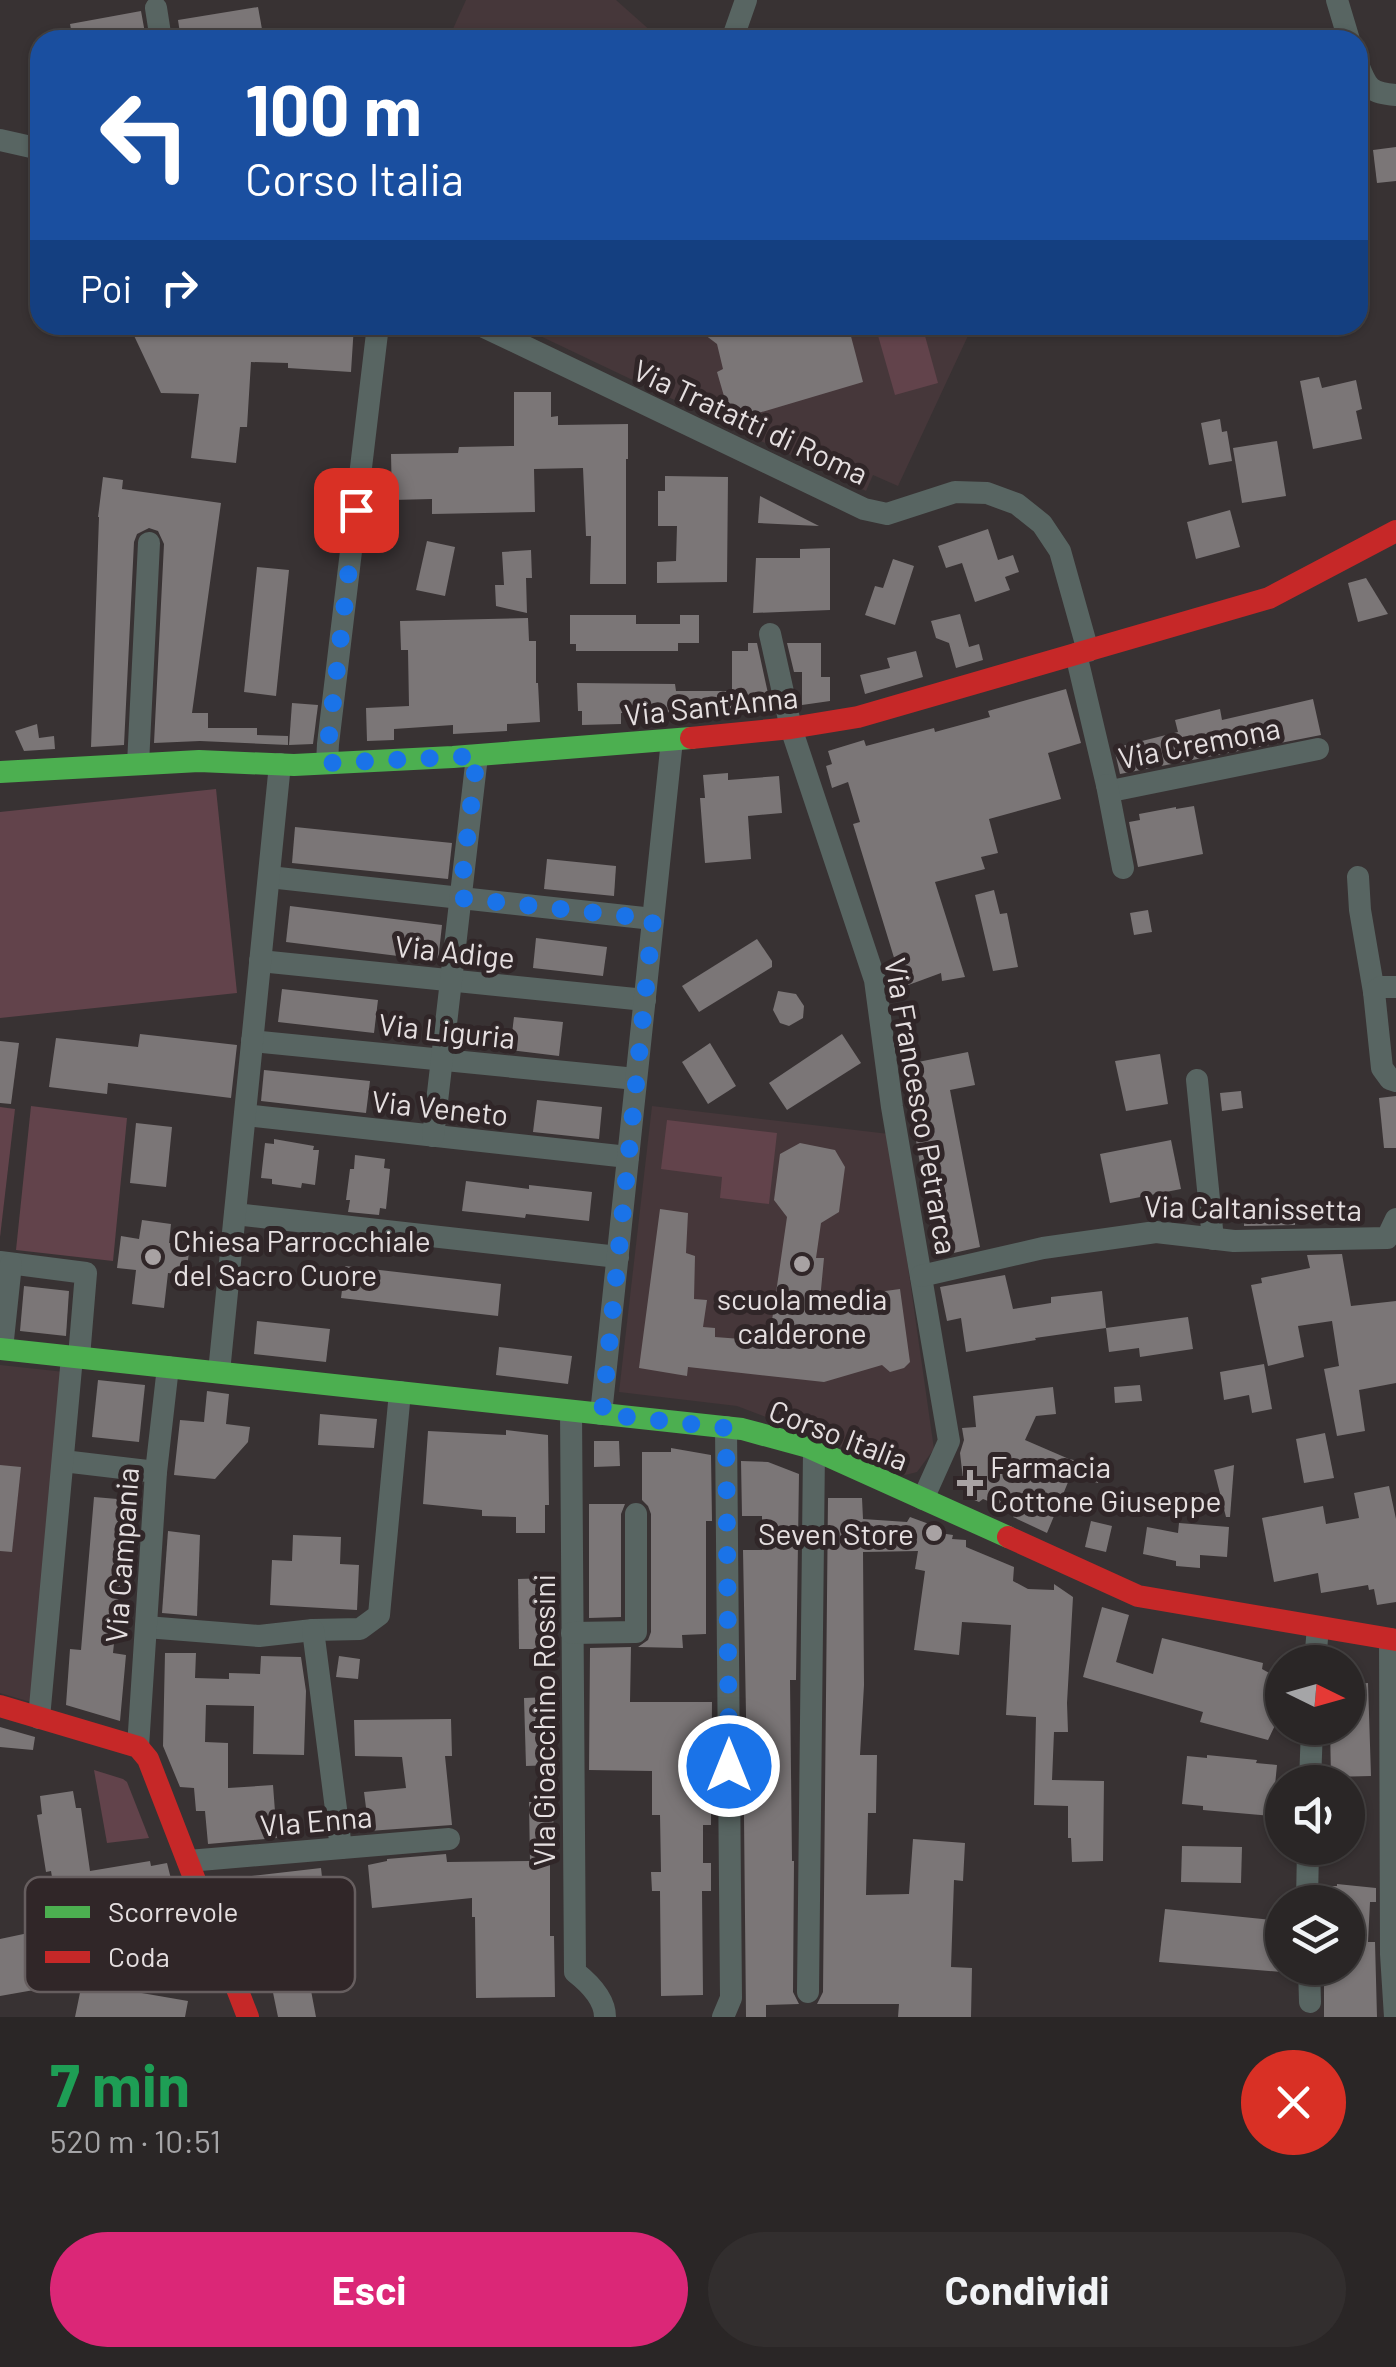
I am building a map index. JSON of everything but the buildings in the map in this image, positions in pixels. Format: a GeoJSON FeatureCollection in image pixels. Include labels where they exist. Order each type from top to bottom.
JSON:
{"type":"FeatureCollection","features":[{"type":"Feature","properties":{"kind":"street"},"geometry":{"type":"LineString","coordinates":[[736,30],[746,0]]}},
{"type":"Feature","properties":{"kind":"street"},"geometry":{"type":"LineString","coordinates":[[1337,0],[1347,30]]}},
{"type":"Feature","properties":{"kind":"street"},"geometry":{"type":"LineString","coordinates":[[156,8],[159,30]]}},
{"type":"Feature","properties":{"kind":"street"},"geometry":{"type":"LineString","coordinates":[[1368,87],[1377,94],[1396,94]]}},
{"type":"Feature","properties":{"kind":"street"},"geometry":{"type":"LineString","coordinates":[[0,140],[30,147]]}},
{"type":"Feature","properties":{"kind":"street"},"geometry":{"type":"LineString","coordinates":[[328,763],[377,335]]}},
{"type":"Feature","properties":{"kind":"street","name":"Via Tratatti di Roma"},"geometry":{"type":"LineString","coordinates":[[501,335],[864,508],[887,514],[955,492],[987,493],[1017,504],[1042,524],[1060,551],[1082,652]]}},
{"type":"Feature","properties":{"kind":"street","name":"Via Sant'Anna"},"geometry":{"type":"LineString","coordinates":[[0,772],[199,760],[280,764],[477,756],[672,740],[858,718],[1269,598],[1396,531]]}},
{"type":"Feature","properties":{"kind":"street"},"geometry":{"type":"LineString","coordinates":[[138,764],[148,543]]}},
{"type":"Feature","properties":{"kind":"street","name":"Via Francesco Petrarca"},"geometry":{"type":"LineString","coordinates":[[770,634],[791,728],[875,980],[892,1107],[948,1441],[922,1499]]}},
{"type":"Feature","properties":{"kind":"street","name":"Via Cremona"},"geometry":{"type":"LineString","coordinates":[[1082,652],[1111,790],[1318,749]]}},
{"type":"Feature","properties":{"kind":"street"},"geometry":{"type":"LineString","coordinates":[[602,1414],[672,740]]}},
{"type":"Feature","properties":{"kind":"street"},"geometry":{"type":"LineString","coordinates":[[434,1136],[477,756]]}},
{"type":"Feature","properties":{"kind":"street"},"geometry":{"type":"LineString","coordinates":[[219,1372],[280,764]]}},
{"type":"Feature","properties":{"kind":"street"},"geometry":{"type":"LineString","coordinates":[[1107,785],[1123,868]]}},
{"type":"Feature","properties":{"kind":"street"},"geometry":{"type":"LineString","coordinates":[[269,877],[653,919]]}},
{"type":"Feature","properties":{"kind":"street"},"geometry":{"type":"LineString","coordinates":[[1358,877],[1360,910],[1385,990],[1382,1068],[1396,1081]]}},
{"type":"Feature","properties":{"kind":"street","name":"Via Adige"},"geometry":{"type":"LineString","coordinates":[[260,961],[644,1000]]}},
{"type":"Feature","properties":{"kind":"street","name":"Via Liguria"},"geometry":{"type":"LineString","coordinates":[[252,1041],[636,1079]]}},
{"type":"Feature","properties":{"kind":"street"},"geometry":{"type":"LineString","coordinates":[[1196,1080],[1212,1239]]}},
{"type":"Feature","properties":{"kind":"street","name":"Via Veneto"},"geometry":{"type":"LineString","coordinates":[[245,1115],[628,1158]]}},
{"type":"Feature","properties":{"kind":"street"},"geometry":{"type":"LineString","coordinates":[[235,1214],[618,1257]]}},
{"type":"Feature","properties":{"kind":"street","name":"Via Caltanissetta"},"geometry":{"type":"LineString","coordinates":[[921,1276],[1042,1248],[1156,1232],[1234,1242],[1387,1238],[1396,1218]]}},
{"type":"Feature","properties":{"kind":"street"},"geometry":{"type":"LineString","coordinates":[[1,1349],[5,1263],[86,1273],[63,1461],[39,1718]]}},
{"type":"Feature","properties":{"kind":"street","name":"Corso Italia"},"geometry":{"type":"LineString","coordinates":[[1,1349],[742,1429],[814,1450],[1138,1596],[1393,1640]]}},
{"type":"Feature","properties":{"kind":"street","name":"Via Campania"},"geometry":{"type":"LineString","coordinates":[[138,1747],[156,1472],[168,1367]]}},
{"type":"Feature","properties":{"kind":"street"},"geometry":{"type":"LineString","coordinates":[[146,1627],[259,1636],[360,1629],[378,1615],[400,1392]]}},
{"type":"Feature","properties":{"kind":"street","name":"VIa Gioacchino Rossini"},"geometry":{"type":"LineString","coordinates":[[571,1411],[575,1972],[596,1994],[605,2008],[605,2017]]}},
{"type":"Feature","properties":{"kind":"street"},"geometry":{"type":"LineString","coordinates":[[723,2017],[731,1998],[726,1428]]}},
{"type":"Feature","properties":{"kind":"street"},"geometry":{"type":"LineString","coordinates":[[808,1992],[814,1450]]}},
{"type":"Feature","properties":{"kind":"street"},"geometry":{"type":"LineString","coordinates":[[63,1461],[156,1472]]}},
{"type":"Feature","properties":{"kind":"street"},"geometry":{"type":"LineString","coordinates":[[572,1633],[636,1632],[636,1514]]}},
{"type":"Feature","properties":{"kind":"street"},"geometry":{"type":"LineString","coordinates":[[1316,1645],[1318,1627]]}},
{"type":"Feature","properties":{"kind":"street"},"geometry":{"type":"LineString","coordinates":[[313,1630],[341,1848]]}},
{"type":"Feature","properties":{"kind":"street"},"geometry":{"type":"LineString","coordinates":[[1393,1640],[1394,2017]]}},
{"type":"Feature","properties":{"kind":"street"},"geometry":{"type":"LineString","coordinates":[[0,1706],[138,1747],[157,1778],[194,1877]]}},
{"type":"Feature","properties":{"kind":"street","name":"VIa Enna"},"geometry":{"type":"LineString","coordinates":[[188,1861],[449,1839]]}},
{"type":"Feature","properties":{"kind":"street"},"geometry":{"type":"LineString","coordinates":[[1310,1985],[1310,2002]]}},
{"type":"Feature","properties":{"kind":"street"},"geometry":{"type":"LineString","coordinates":[[238,1992],[248,2017]]}},
{"type":"Feature","properties":{"kind":"shaded area"},"geometry":{"type":"Polygon","coordinates":[[[466,0],[616,0],[650,30],[452,30],[466,0]]]}},
{"type":"Feature","properties":{"kind":"shaded area"},"geometry":{"type":"Polygon","coordinates":[[[538,335],[968,335],[898,486],[873,475],[866,491],[538,335]]]}},
{"type":"Feature","properties":{"kind":"shaded area"},"geometry":{"type":"Polygon","coordinates":[[[878,335],[925,335],[938,383],[895,395],[878,335]]]}},
{"type":"Feature","properties":{"kind":"shaded area"},"geometry":{"type":"Polygon","coordinates":[[[216,789],[237,993],[0,1018],[0,812],[216,789]]]}},
{"type":"Feature","properties":{"kind":"shaded area"},"geometry":{"type":"Polygon","coordinates":[[[31,1106],[127,1118],[113,1261],[16,1250],[31,1106]]]}},
{"type":"Feature","properties":{"kind":"shaded area"},"geometry":{"type":"Polygon","coordinates":[[[652,1106],[889,1134],[934,1449],[917,1472],[905,1475],[737,1406],[619,1392],[652,1106]]]}},
{"type":"Feature","properties":{"kind":"shaded area"},"geometry":{"type":"Polygon","coordinates":[[[0,1107],[15,1109],[0,1237],[0,1107]]]}},
{"type":"Feature","properties":{"kind":"shaded area"},"geometry":{"type":"Polygon","coordinates":[[[667,1120],[777,1133],[769,1204],[720,1198],[722,1177],[661,1169],[667,1120]]]}},
{"type":"Feature","properties":{"kind":"shaded area"},"geometry":{"type":"Polygon","coordinates":[[[0,1365],[65,1372],[34,1703],[0,1693],[0,1365]]]}},
{"type":"Feature","properties":{"kind":"shaded area"},"geometry":{"type":"Polygon","coordinates":[[[94,1770],[127,1782],[149,1838],[107,1843],[94,1770]]]}},
{"type":"Feature","properties":{"kind":"traffic: fast"},"geometry":{"type":"LineString","coordinates":[[0,772],[199,761],[294,765],[691,738]]}},
{"type":"Feature","properties":{"kind":"traffic: fast"},"geometry":{"type":"LineString","coordinates":[[0,1349],[742,1429],[808,1447],[1008,1537]]}},
{"type":"Feature","properties":{"kind":"traffic: jam"},"geometry":{"type":"LineString","coordinates":[[691,738],[858,717],[1269,598],[1396,531]]}},
{"type":"Feature","properties":{"kind":"traffic: jam"},"geometry":{"type":"LineString","coordinates":[[1008,1537],[1138,1596],[1396,1640]]}},
{"type":"Feature","properties":{"kind":"traffic: jam"},"geometry":{"type":"LineString","coordinates":[[0,1706],[138,1747],[148,1759],[194,1877]]}},
{"type":"Feature","properties":{"kind":"traffic: jam"},"geometry":{"type":"LineString","coordinates":[[238,1992],[248,2017]]}},
{"type":"Feature","properties":{"kind":"place","name":"Chiesa Parrocchiale del Sacro Cuore"},"geometry":{"type":"Point","coordinates":[153,1257]}},
{"type":"Feature","properties":{"kind":"place","name":"scuola media calderone"},"geometry":{"type":"Point","coordinates":[802,1264]}},
{"type":"Feature","properties":{"kind":"place","name":"Farmacia Cottone Giuseppe"},"geometry":{"type":"Point","coordinates":[970,1483]}},
{"type":"Feature","properties":{"kind":"place","name":"Seven Store"},"geometry":{"type":"Point","coordinates":[934,1533]}},
{"type":"Feature","properties":{"kind":"route"},"geometry":{"type":"LineString","coordinates":[[356,510],[328,763],[477,756],[460,898],[653,919],[602,1414],[726,1428],[729,1766]]}}]}
